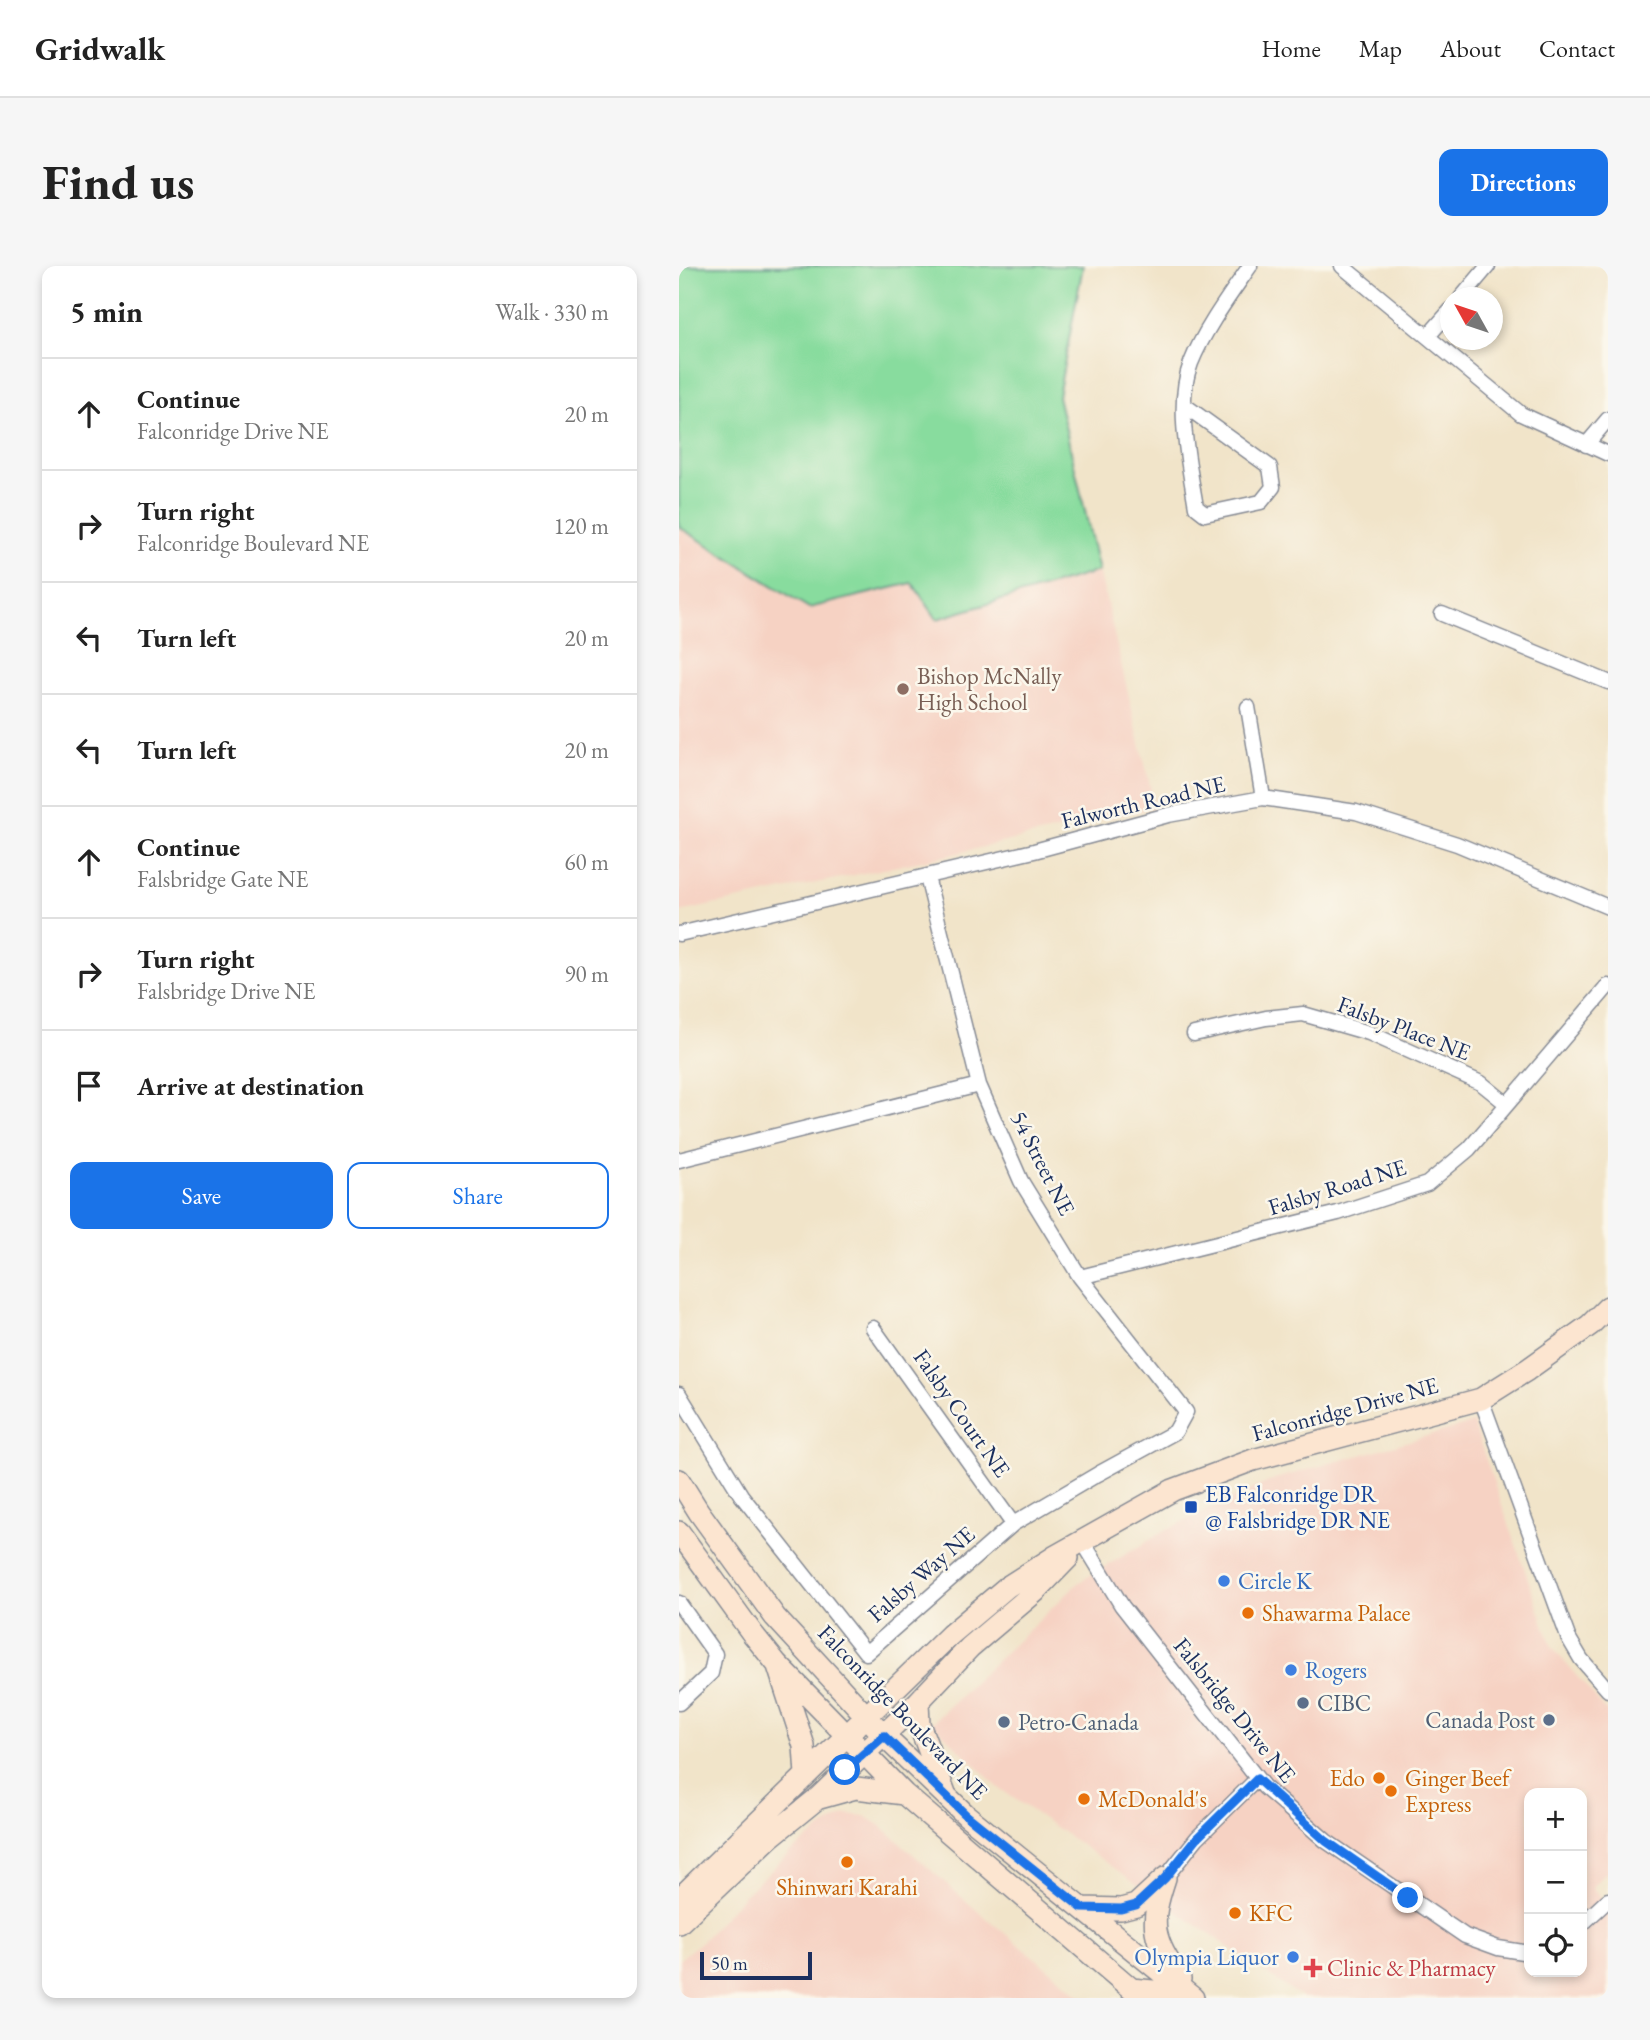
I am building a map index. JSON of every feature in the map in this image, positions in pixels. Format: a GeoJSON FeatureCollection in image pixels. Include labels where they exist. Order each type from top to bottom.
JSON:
{"type":"FeatureCollection","features":[{"type":"Feature","properties":{"kind":"main road","name":"Falconridge Drive NE"},"geometry":{"type":"LineString","coordinates":[[679,1899],[950,1636],[1007,1587],[1070,1547],[1173,1490],[1253,1460],[1481,1399],[1590,1325],[1608,1307]]}},
{"type":"Feature","properties":{"kind":"main road","name":"Falconridge Boulevard NE"},"geometry":{"type":"LineString","coordinates":[[679,1480],[775,1617],[884,1736],[947,1798],[1082,1908],[1185,1997]]}},
{"type":"Feature","properties":{"kind":"main road"},"geometry":{"type":"LineString","coordinates":[[679,1532],[752,1633],[778,1664],[904,1794],[1137,1994],[1153,1992],[1185,1997]]}},
{"type":"Feature","properties":{"kind":"main road","name":"Falconridge Drive NE"},"geometry":{"type":"LineString","coordinates":[[679,1923],[770,1837],[818,1798],[884,1736],[970,1647],[1036,1591],[1083,1542]]}},
{"type":"Feature","properties":{"kind":"main road"},"geometry":{"type":"LineString","coordinates":[[778,1664],[804,1746],[806,1775]]}},
{"type":"Feature","properties":{"kind":"main road"},"geometry":{"type":"LineString","coordinates":[[918,1702],[919,1724],[947,1798]]}},
{"type":"Feature","properties":{"kind":"main road"},"geometry":{"type":"LineString","coordinates":[[818,1798],[856,1788],[904,1794]]}},
{"type":"Feature","properties":{"kind":"main road"},"geometry":{"type":"LineString","coordinates":[[1082,1908],[1121,1909],[1136,1905],[1165,1878]]}},
{"type":"Feature","properties":{"kind":"main road"},"geometry":{"type":"LineString","coordinates":[[1165,1878],[1153,1926],[1185,1997]]}},
{"type":"Feature","properties":{"kind":"street"},"geometry":{"type":"LineString","coordinates":[[1184,405],[1270,467],[1273,487],[1261,502],[1205,514],[1196,507],[1185,437],[1184,405],[1191,364],[1223,305],[1250,266]]}},
{"type":"Feature","properties":{"kind":"street"},"geometry":{"type":"LineString","coordinates":[[1342,266],[1521,414],[1608,454]]}},
{"type":"Feature","properties":{"kind":"street"},"geometry":{"type":"LineString","coordinates":[[1470,287],[1488,266]]}},
{"type":"Feature","properties":{"kind":"street"},"geometry":{"type":"LineString","coordinates":[[1428,336],[1440,322]]}},
{"type":"Feature","properties":{"kind":"street"},"geometry":{"type":"LineString","coordinates":[[1586,445],[1608,419]]}},
{"type":"Feature","properties":{"kind":"street"},"geometry":{"type":"LineString","coordinates":[[1442,614],[1608,682]]}},
{"type":"Feature","properties":{"kind":"street"},"geometry":{"type":"LineString","coordinates":[[1248,707],[1263,798]]}},
{"type":"Feature","properties":{"kind":"street","name":"Falworth Road NE"},"geometry":{"type":"LineString","coordinates":[[679,934],[927,877],[1168,815],[1263,798],[1356,812],[1457,845],[1608,907]]}},
{"type":"Feature","properties":{"kind":"street","name":"54 Street NE"},"geometry":{"type":"LineString","coordinates":[[927,877],[979,1085],[1021,1181],[1080,1277],[1186,1412],[1175,1432]]}},
{"type":"Feature","properties":{"kind":"street","name":"Falsby Road NE"},"geometry":{"type":"LineString","coordinates":[[1080,1277],[1338,1213],[1427,1184],[1469,1149],[1608,986]]}},
{"type":"Feature","properties":{"kind":"street","name":"Falsby Place NE"},"geometry":{"type":"LineString","coordinates":[[1194,1034],[1265,1018],[1303,1014],[1369,1033],[1431,1060],[1481,1083],[1507,1104]]}},
{"type":"Feature","properties":{"kind":"street"},"geometry":{"type":"LineString","coordinates":[[679,1160],[979,1085]]}},
{"type":"Feature","properties":{"kind":"street","name":"Falsby Court NE"},"geometry":{"type":"LineString","coordinates":[[873,1328],[1013,1524]]}},
{"type":"Feature","properties":{"kind":"street","name":"Falsby Way NE"},"geometry":{"type":"LineString","coordinates":[[679,1394],[741,1495],[866,1653],[1013,1524],[1175,1432]]}},
{"type":"Feature","properties":{"kind":"street"},"geometry":{"type":"LineString","coordinates":[[1481,1399],[1568,1637],[1581,1659],[1608,1690]]}},
{"type":"Feature","properties":{"kind":"street","name":"Falsbridge Drive NE"},"geometry":{"type":"LineString","coordinates":[[1083,1542],[1122,1606],[1257,1779],[1326,1841],[1465,1936],[1497,1948],[1524,1952]]}},
{"type":"Feature","properties":{"kind":"street"},"geometry":{"type":"LineString","coordinates":[[679,1603],[715,1654],[711,1673],[679,1703]]}},
{"type":"Feature","properties":{"kind":"street"},"geometry":{"type":"LineString","coordinates":[[1165,1878],[1197,1838],[1257,1779]]}},
{"type":"Feature","properties":{"kind":"street"},"geometry":{"type":"LineString","coordinates":[[1587,1919],[1608,1900]]}},
{"type":"Feature","properties":{"kind":"shaded area","name":"Bishop McNally High School"},"geometry":{"type":"Polygon","coordinates":[[[679,266],[1083,266],[1058,396],[1155,807],[945,856],[679,912],[679,266]]]}},
{"type":"Feature","properties":{"kind":"shaded area"},"geometry":{"type":"Polygon","coordinates":[[[1473,1423],[1552,1647],[1608,1713],[1608,1871],[1592,1887],[1608,1907],[1608,1998],[1302,1998],[999,1788],[932,1723],[1078,1583],[1168,1529],[1275,1479],[1473,1423]]]}},
{"type":"Feature","properties":{"kind":"shaded area"},"geometry":{"type":"Polygon","coordinates":[[[846,1814],[865,1816],[880,1825],[974,1908],[1084,1998],[679,1998],[679,1960],[705,1938],[743,1896],[791,1852],[846,1814]]]}},
{"type":"Feature","properties":{"kind":"green space"},"geometry":{"type":"Polygon","coordinates":[[[679,266],[1083,266],[1058,396],[1099,571],[937,619],[912,583],[809,608],[679,527],[679,266]]]}},
{"type":"Feature","properties":{"kind":"place","name":"Bishop McNally High School"},"geometry":{"type":"Point","coordinates":[903,689]}},
{"type":"Feature","properties":{"kind":"place","name":"EB Falconridge DR @ Falsbridge DR NE"},"geometry":{"type":"Point","coordinates":[1191,1507]}},
{"type":"Feature","properties":{"kind":"place","name":"Circle K"},"geometry":{"type":"Point","coordinates":[1224,1581]}},
{"type":"Feature","properties":{"kind":"place","name":"Shawarma Palace"},"geometry":{"type":"Point","coordinates":[1248,1613]}},
{"type":"Feature","properties":{"kind":"place","name":"Rogers"},"geometry":{"type":"Point","coordinates":[1291,1670]}},
{"type":"Feature","properties":{"kind":"place","name":"CIBC"},"geometry":{"type":"Point","coordinates":[1303,1703]}},
{"type":"Feature","properties":{"kind":"place","name":"Canada Post"},"geometry":{"type":"Point","coordinates":[1549,1720]}},
{"type":"Feature","properties":{"kind":"place","name":"Petro-Canada"},"geometry":{"type":"Point","coordinates":[1004,1722]}},
{"type":"Feature","properties":{"kind":"place","name":"Edo"},"geometry":{"type":"Point","coordinates":[1379,1778]}},
{"type":"Feature","properties":{"kind":"place","name":"Ginger Beef Express"},"geometry":{"type":"Point","coordinates":[1391,1791]}},
{"type":"Feature","properties":{"kind":"place","name":"McDonald's"},"geometry":{"type":"Point","coordinates":[1084,1799]}},
{"type":"Feature","properties":{"kind":"place","name":"Shinwari Karahi"},"geometry":{"type":"Point","coordinates":[847,1862]}},
{"type":"Feature","properties":{"kind":"place","name":"KFC"},"geometry":{"type":"Point","coordinates":[1235,1913]}},
{"type":"Feature","properties":{"kind":"place","name":"Olympia Liquor"},"geometry":{"type":"Point","coordinates":[1293,1957]}},
{"type":"Feature","properties":{"kind":"place","name":"Clinic & Pharmacy"},"geometry":{"type":"Point","coordinates":[1313,1968]}},
{"type":"Feature","properties":{"kind":"route"},"geometry":{"type":"LineString","coordinates":[[845,1770],[884,1736],[966,1815],[1082,1908],[1121,1909],[1136,1905],[1165,1878],[1197,1838],[1257,1779],[1326,1841],[1408,1898]]}}]}
